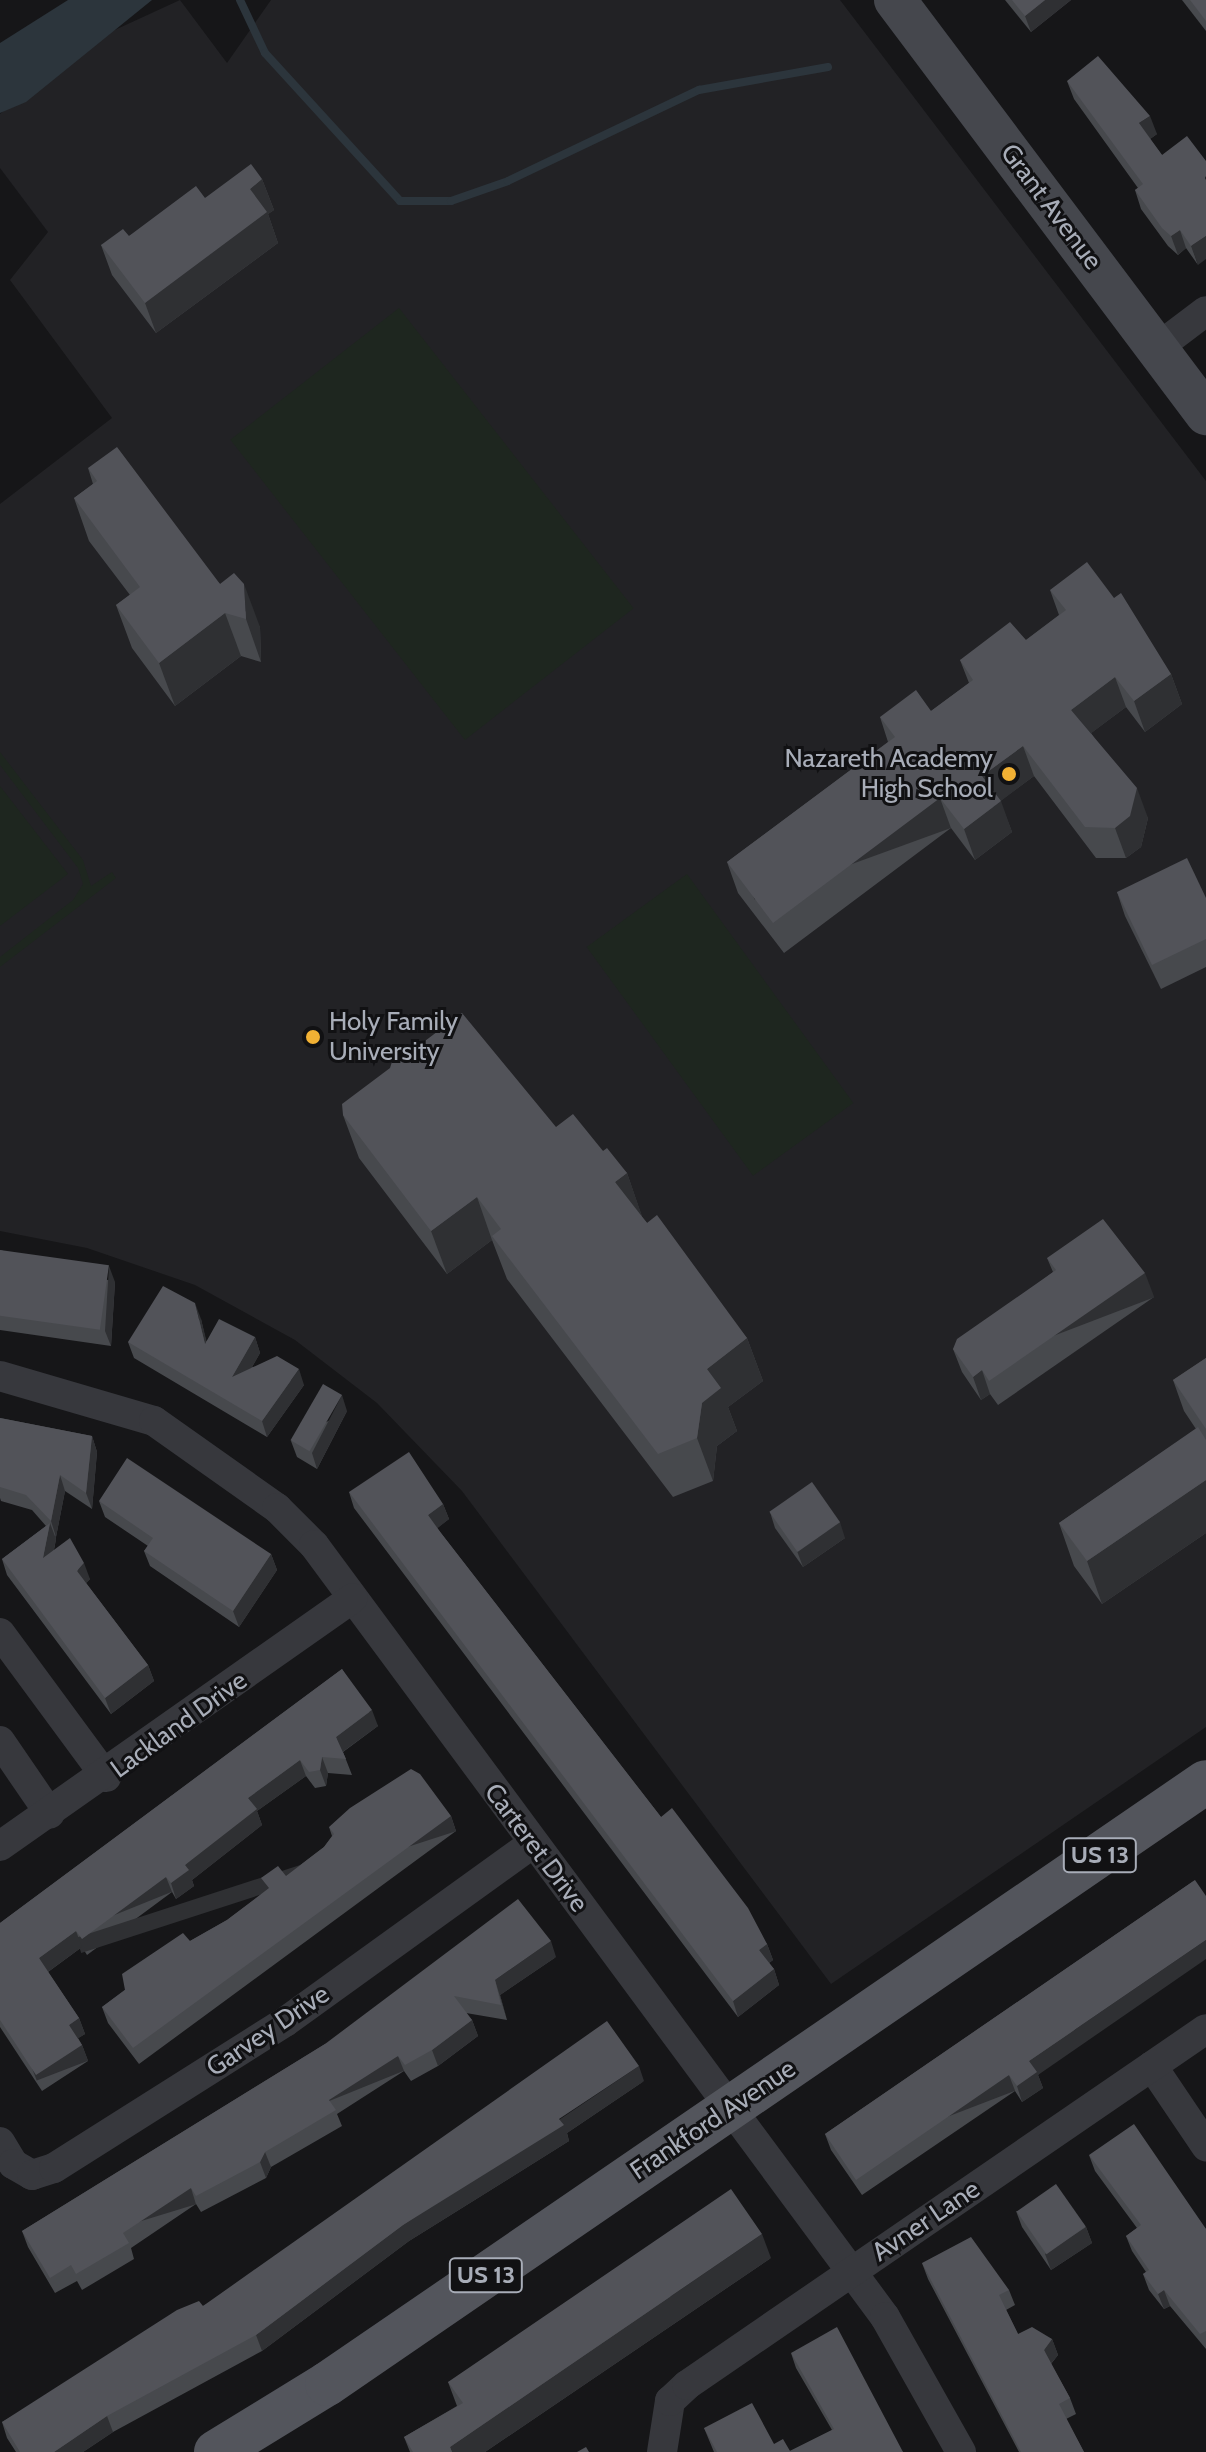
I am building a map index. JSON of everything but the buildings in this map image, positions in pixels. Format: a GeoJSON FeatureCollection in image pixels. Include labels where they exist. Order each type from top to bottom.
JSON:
{"type":"FeatureCollection","features":[{"type":"Feature","properties":{"kind":"main road","name":"Frankford Avenue"},"geometry":{"type":"LineString","coordinates":[[227,2449],[730,2108],[1200,1797]]}},
{"type":"Feature","properties":{"kind":"street","name":"Grant Avenue"},"geometry":{"type":"LineString","coordinates":[[895,0],[1157,348],[1201,397]]}},
{"type":"Feature","properties":{"kind":"street"},"geometry":{"type":"LineString","coordinates":[[1157,348],[1206,311]]}},
{"type":"Feature","properties":{"kind":"street","name":"Carteret Drive"},"geometry":{"type":"LineString","coordinates":[[0,1376],[154,1421],[277,1508],[353,1598],[852,2272],[901,2340],[961,2452]]}},
{"type":"Feature","properties":{"kind":"street","name":"Lackland Drive"},"geometry":{"type":"LineString","coordinates":[[0,1846],[106,1777],[353,1598]]}},
{"type":"Feature","properties":{"kind":"street"},"geometry":{"type":"LineString","coordinates":[[0,1633],[106,1777]]}},
{"type":"Feature","properties":{"kind":"street"},"geometry":{"type":"LineString","coordinates":[[0,1741],[50,1814]]}},
{"type":"Feature","properties":{"kind":"street","name":"Garvey Drive"},"geometry":{"type":"LineString","coordinates":[[0,2142],[13,2164],[32,2175],[54,2168],[285,2022],[533,1843]]}},
{"type":"Feature","properties":{"kind":"street","name":"Avner Lane"},"geometry":{"type":"LineString","coordinates":[[661,2439],[670,2401],[687,2385],[1206,2029]]}},
{"type":"Feature","properties":{"kind":"street"},"geometry":{"type":"LineString","coordinates":[[1152,2066],[1206,2146]]}},
{"type":"Feature","properties":{"kind":"shaded area"},"geometry":{"type":"Polygon","coordinates":[[[68,0],[152,0],[26,102],[0,113],[0,43],[68,0]]]}},
{"type":"Feature","properties":{"kind":"shaded area"},"geometry":{"type":"Polygon","coordinates":[[[180,0],[227,63],[271,0],[840,0],[1206,481],[1206,1727],[831,1984],[462,1491],[377,1403],[295,1340],[195,1285],[87,1248],[0,1231],[0,504],[112,418],[10,280],[48,232],[0,168],[0,114],[80,46],[180,0]]]}},
{"type":"Feature","properties":{"kind":"shaded area"},"geometry":{"type":"Polygon","coordinates":[[[399,308],[634,608],[465,740],[230,440],[399,308]]]}},
{"type":"Feature","properties":{"kind":"shaded area"},"geometry":{"type":"Polygon","coordinates":[[[0,752],[83,860],[91,886],[112,872],[116,878],[0,967],[0,957],[73,900],[83,884],[78,868],[0,765],[0,752]]]}},
{"type":"Feature","properties":{"kind":"shaded area"},"geometry":{"type":"Polygon","coordinates":[[[0,786],[68,874],[0,926],[0,786]]]}},
{"type":"Feature","properties":{"kind":"shaded area"},"geometry":{"type":"Polygon","coordinates":[[[687,874],[853,1103],[753,1176],[587,947],[687,874]]]}},
{"type":"Feature","properties":{"kind":"waterway"},"geometry":{"type":"LineString","coordinates":[[240,0],[265,53],[400,201],[451,201],[508,181],[699,90],[828,67]]}},
{"type":"Feature","properties":{"kind":"place","name":"Nazareth Academy High School"},"geometry":{"type":"Point","coordinates":[1009,774]}},
{"type":"Feature","properties":{"kind":"place","name":"Holy Family University"},"geometry":{"type":"Point","coordinates":[313,1037]}}]}
